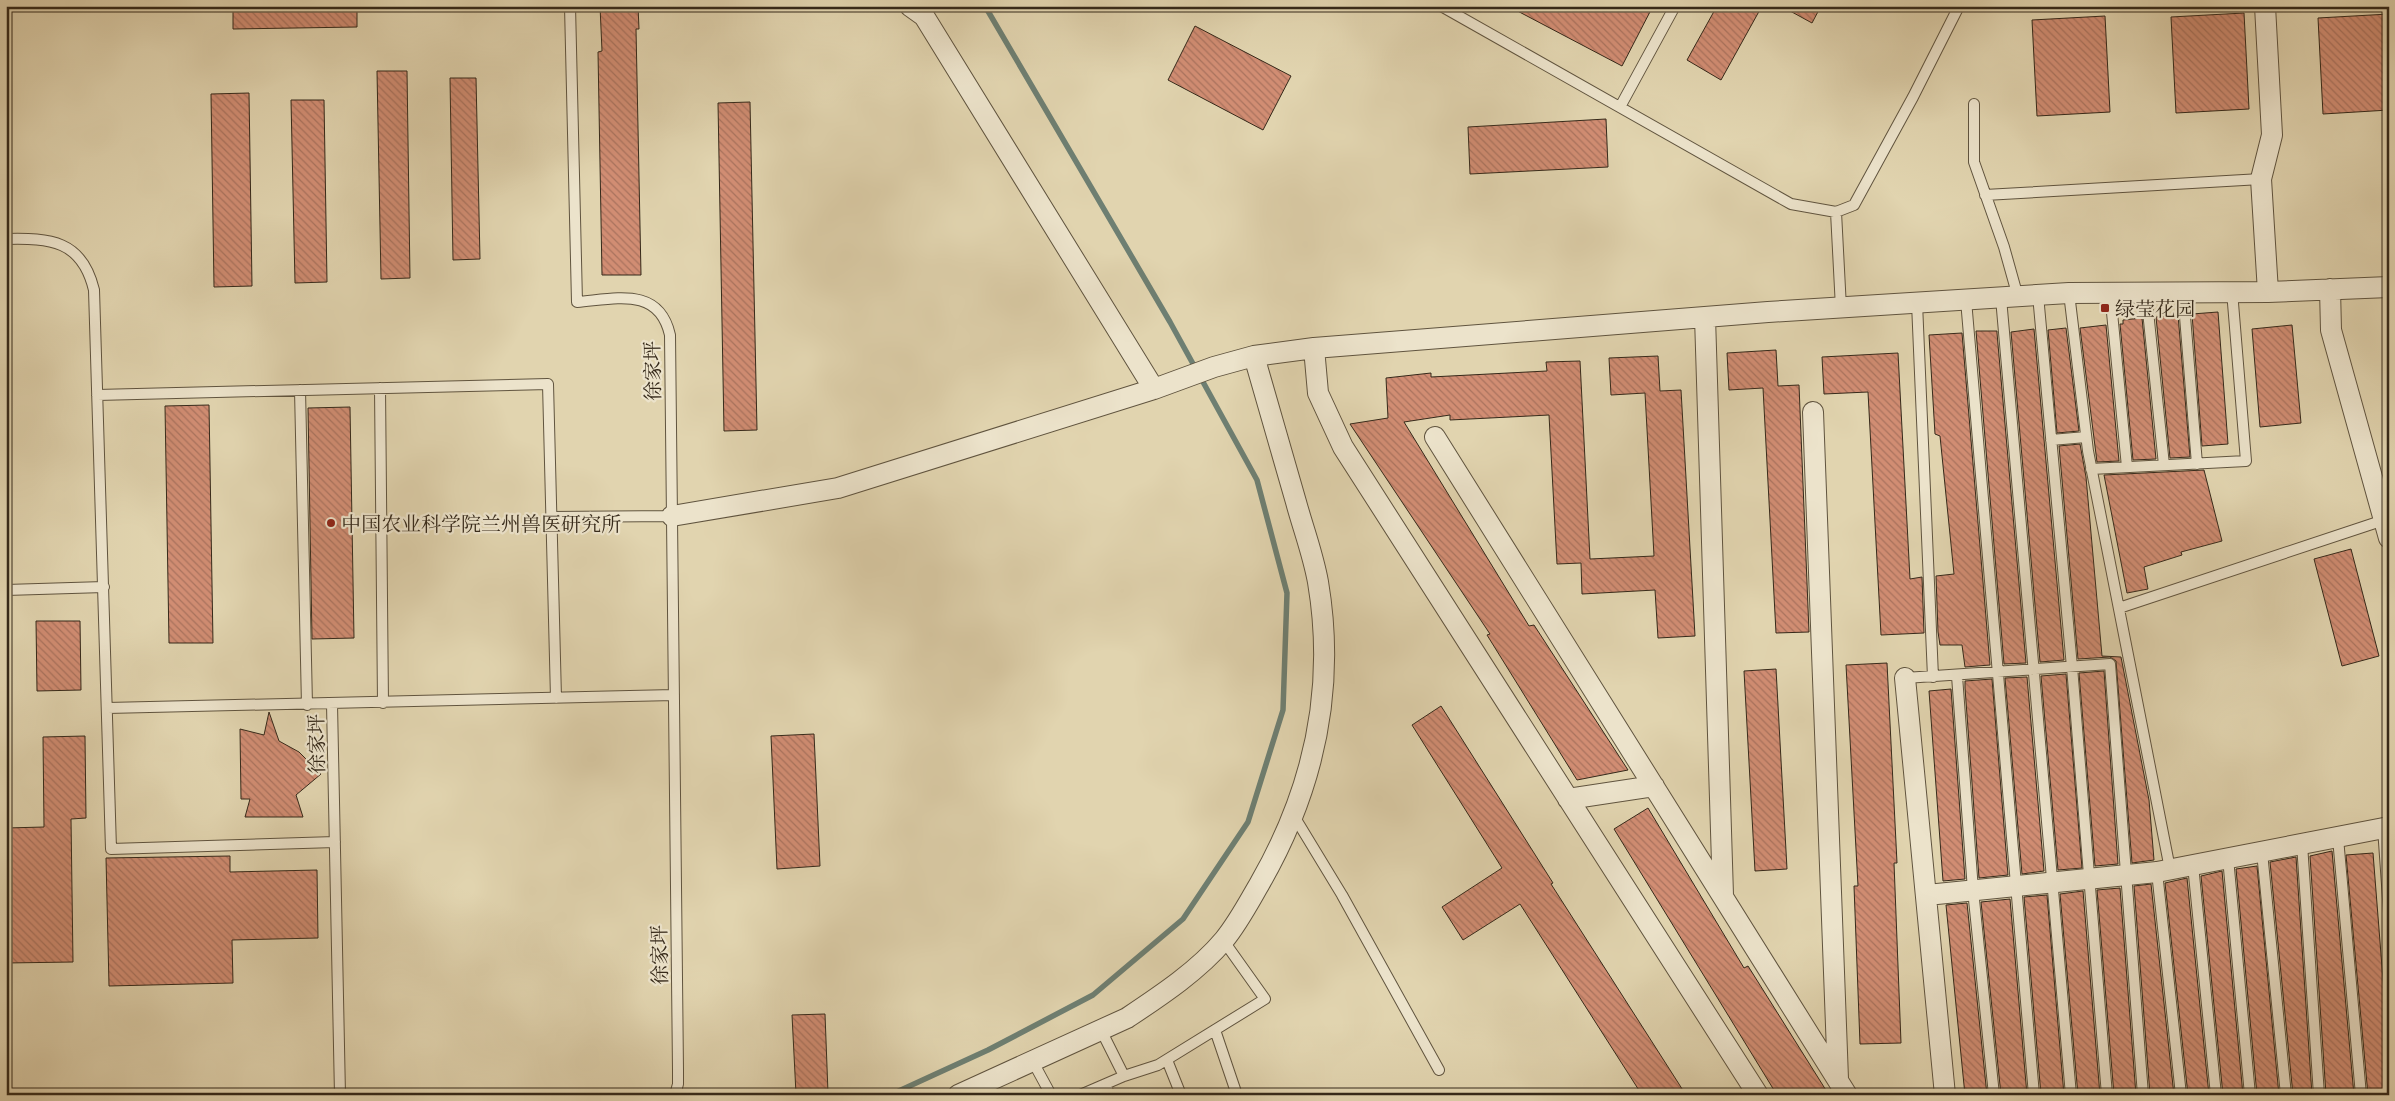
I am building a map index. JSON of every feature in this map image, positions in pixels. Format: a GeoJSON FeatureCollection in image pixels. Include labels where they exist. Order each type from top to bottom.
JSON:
{"type":"FeatureCollection","features":[{"type":"Feature","properties":{"kind":"street"},"geometry":{"type":"LineString","coordinates":[[910,6],[924,16],[1154,389]]}},
{"type":"Feature","properties":{"kind":"street"},"geometry":{"type":"LineString","coordinates":[[2265,6],[2272,135],[2261,180],[2268,292]]}},
{"type":"Feature","properties":{"kind":"street"},"geometry":{"type":"LineString","coordinates":[[672,516],[838,488],[1154,389],[1214,367],[1254,356],[1314,348],[1705,317],[2069,293],[2268,292],[2389,286]]}},
{"type":"Feature","properties":{"kind":"street"},"geometry":{"type":"LineString","coordinates":[[2330,289],[2332,330],[2386,529]]}},
{"type":"Feature","properties":{"kind":"street"},"geometry":{"type":"LineString","coordinates":[[1705,317],[1723,897]]}},
{"type":"Feature","properties":{"kind":"street"},"geometry":{"type":"LineString","coordinates":[[1314,348],[1318,393],[1343,447],[1758,1095]]}},
{"type":"Feature","properties":{"kind":"street"},"geometry":{"type":"LineString","coordinates":[[958,1095],[1101,1030],[1151,1002],[1201,963],[1223,940],[1263,878],[1294,816],[1314,751],[1320,718],[1324,650],[1322,615],[1310,547],[1254,356]]}},
{"type":"Feature","properties":{"kind":"street"},"geometry":{"type":"LineString","coordinates":[[1813,412],[1843,1088]]}},
{"type":"Feature","properties":{"kind":"street"},"geometry":{"type":"LineString","coordinates":[[1435,436],[1843,1088]]}},
{"type":"Feature","properties":{"kind":"street"},"geometry":{"type":"LineString","coordinates":[[1905,678],[1945,1095]]}},
{"type":"Feature","properties":{"kind":"street"},"geometry":{"type":"LineString","coordinates":[[1568,799],[1654,786]]}},
{"type":"Feature","properties":{"kind":"street"},"geometry":{"type":"LineString","coordinates":[[1927,895],[2163,870],[2386,828]]}},
{"type":"Feature","properties":{"kind":"lane","name":"徐家坪"},"geometry":{"type":"LineString","coordinates":[[570,6],[577,302],[629,298],[641,300],[652,304],[661,312],[667,323],[670,335],[678,1070],[678,1084],[675,1095]]}},
{"type":"Feature","properties":{"kind":"lane"},"geometry":{"type":"LineString","coordinates":[[1441,6],[1791,204],[1836,212],[1854,205],[1914,97],[1959,6]]}},
{"type":"Feature","properties":{"kind":"lane"},"geometry":{"type":"LineString","coordinates":[[1620,107],[1675,6]]}},
{"type":"Feature","properties":{"kind":"lane"},"geometry":{"type":"LineString","coordinates":[[1974,104],[1974,162],[2004,247],[2009,297],[2034,670],[2071,1095]]}},
{"type":"Feature","properties":{"kind":"lane"},"geometry":{"type":"LineString","coordinates":[[1985,194],[2261,180]]}},
{"type":"Feature","properties":{"kind":"lane"},"geometry":{"type":"LineString","coordinates":[[1836,212],[1841,308]]}},
{"type":"Feature","properties":{"kind":"lane"},"geometry":{"type":"LineString","coordinates":[[6,239],[40,238],[52,241],[72,252],[86,269],[91,279],[94,295],[111,849],[335,842]]}},
{"type":"Feature","properties":{"kind":"lane"},"geometry":{"type":"LineString","coordinates":[[2092,469],[2246,461],[2232,291]]}},
{"type":"Feature","properties":{"kind":"lane"},"geometry":{"type":"LineString","coordinates":[[2110,292],[2127,467]]}},
{"type":"Feature","properties":{"kind":"lane"},"geometry":{"type":"LineString","coordinates":[[2146,292],[2164,465]]}},
{"type":"Feature","properties":{"kind":"lane"},"geometry":{"type":"LineString","coordinates":[[2183,292],[2197,464]]}},
{"type":"Feature","properties":{"kind":"lane"},"geometry":{"type":"LineString","coordinates":[[2069,293],[2086,436],[2119,608],[2163,870],[2181,1095]]}},
{"type":"Feature","properties":{"kind":"lane"},"geometry":{"type":"LineString","coordinates":[[2038,295],[2072,667],[2107,1095]]}},
{"type":"Feature","properties":{"kind":"lane"},"geometry":{"type":"LineString","coordinates":[[1966,300],[2034,1095]]}},
{"type":"Feature","properties":{"kind":"lane"},"geometry":{"type":"LineString","coordinates":[[1917,303],[1933,677]]}},
{"type":"Feature","properties":{"kind":"lane"},"geometry":{"type":"LineString","coordinates":[[97,395],[548,384],[556,698]]}},
{"type":"Feature","properties":{"kind":"lane"},"geometry":{"type":"LineString","coordinates":[[380,388],[383,703]]}},
{"type":"Feature","properties":{"kind":"lane"},"geometry":{"type":"LineString","coordinates":[[300,390],[306,705]]}},
{"type":"Feature","properties":{"kind":"lane"},"geometry":{"type":"LineString","coordinates":[[2051,440],[2086,436]]}},
{"type":"Feature","properties":{"kind":"lane"},"geometry":{"type":"LineString","coordinates":[[551,518],[672,516]]}},
{"type":"Feature","properties":{"kind":"lane"},"geometry":{"type":"LineString","coordinates":[[2119,608],[2386,529]]}},
{"type":"Feature","properties":{"kind":"lane"},"geometry":{"type":"LineString","coordinates":[[6,590],[104,587]]}},
{"type":"Feature","properties":{"kind":"lane"},"geometry":{"type":"LineString","coordinates":[[1905,678],[1957,676],[2110,664],[2143,1095]]}},
{"type":"Feature","properties":{"kind":"lane"},"geometry":{"type":"LineString","coordinates":[[1957,676],[1973,890],[1994,1095]]}},
{"type":"Feature","properties":{"kind":"lane","name":"徐家坪"},"geometry":{"type":"LineString","coordinates":[[340,1095],[332,704],[674,695]]}},
{"type":"Feature","properties":{"kind":"lane"},"geometry":{"type":"LineString","coordinates":[[107,708],[332,704]]}},
{"type":"Feature","properties":{"kind":"lane"},"geometry":{"type":"LineString","coordinates":[[1294,816],[1342,895],[1440,1070]]}},
{"type":"Feature","properties":{"kind":"lane"},"geometry":{"type":"LineString","coordinates":[[2386,828],[2389,913]]}},
{"type":"Feature","properties":{"kind":"lane"},"geometry":{"type":"LineString","coordinates":[[2338,838],[2361,1095]]}},
{"type":"Feature","properties":{"kind":"lane"},"geometry":{"type":"LineString","coordinates":[[2302,844],[2319,1095]]}},
{"type":"Feature","properties":{"kind":"lane"},"geometry":{"type":"LineString","coordinates":[[2262,852],[2286,1095]]}},
{"type":"Feature","properties":{"kind":"lane"},"geometry":{"type":"LineString","coordinates":[[2228,858],[2250,1095]]}},
{"type":"Feature","properties":{"kind":"lane"},"geometry":{"type":"LineString","coordinates":[[2193,865],[2216,1095]]}},
{"type":"Feature","properties":{"kind":"lane"},"geometry":{"type":"LineString","coordinates":[[1080,1095],[1124,1076],[1158,1065],[1265,999],[1223,940]]}},
{"type":"Feature","properties":{"kind":"lane"},"geometry":{"type":"LineString","coordinates":[[1101,1030],[1124,1076]]}},
{"type":"Feature","properties":{"kind":"lane"},"geometry":{"type":"LineString","coordinates":[[1215,1030],[1237,1095]]}},
{"type":"Feature","properties":{"kind":"lane"},"geometry":{"type":"LineString","coordinates":[[1032,1060],[1051,1095]]}},
{"type":"Feature","properties":{"kind":"lane"},"geometry":{"type":"LineString","coordinates":[[1167,1060],[1181,1095]]}},
{"type":"Feature","properties":{"kind":"lane"},"geometry":{"type":"LineString","coordinates":[[1106,1084],[1109,1095]]}},
{"type":"Feature","properties":{"kind":"building"},"geometry":{"type":"Polygon","coordinates":[[[233,6],[357,6],[357,27],[233,29],[233,6]]]}},
{"type":"Feature","properties":{"kind":"building"},"geometry":{"type":"Polygon","coordinates":[[[600,6],[638,6],[639,29],[636,29],[641,275],[602,275],[598,52],[602,51],[600,6]]]}},
{"type":"Feature","properties":{"kind":"building"},"geometry":{"type":"Polygon","coordinates":[[[1508,6],[1653,6],[1622,66],[1508,6]]]}},
{"type":"Feature","properties":{"kind":"building"},"geometry":{"type":"Polygon","coordinates":[[[1717,6],[1762,6],[1721,80],[1687,60],[1717,6]]]}},
{"type":"Feature","properties":{"kind":"building"},"geometry":{"type":"Polygon","coordinates":[[[1781,6],[1821,6],[1812,23],[1781,6]]]}},
{"type":"Feature","properties":{"kind":"building"},"geometry":{"type":"Polygon","coordinates":[[[2244,13],[2249,109],[2176,113],[2171,17],[2244,13]]]}},
{"type":"Feature","properties":{"kind":"building"},"geometry":{"type":"Polygon","coordinates":[[[2389,14],[2389,110],[2323,114],[2318,18],[2389,14]]]}},
{"type":"Feature","properties":{"kind":"building"},"geometry":{"type":"Polygon","coordinates":[[[2105,16],[2110,112],[2037,116],[2032,20],[2105,16]]]}},
{"type":"Feature","properties":{"kind":"building"},"geometry":{"type":"Polygon","coordinates":[[[1195,26],[1291,76],[1263,130],[1168,80],[1195,26]]]}},
{"type":"Feature","properties":{"kind":"building"},"geometry":{"type":"Polygon","coordinates":[[[377,71],[407,71],[410,278],[381,279],[377,71]]]}},
{"type":"Feature","properties":{"kind":"building"},"geometry":{"type":"Polygon","coordinates":[[[450,78],[476,78],[480,259],[453,260],[450,78]]]}},
{"type":"Feature","properties":{"kind":"building"},"geometry":{"type":"Polygon","coordinates":[[[249,93],[252,286],[214,287],[211,94],[249,93]]]}},
{"type":"Feature","properties":{"kind":"building"},"geometry":{"type":"Polygon","coordinates":[[[291,100],[324,100],[327,282],[295,283],[291,100]]]}},
{"type":"Feature","properties":{"kind":"building"},"geometry":{"type":"Polygon","coordinates":[[[750,102],[757,430],[724,431],[718,103],[750,102]]]}},
{"type":"Feature","properties":{"kind":"building"},"geometry":{"type":"Polygon","coordinates":[[[1606,119],[1608,167],[1470,174],[1468,127],[1606,119]]]}},
{"type":"Feature","properties":{"kind":"building"},"geometry":{"type":"Polygon","coordinates":[[[2218,312],[2228,444],[2202,446],[2192,314],[2218,312]]]}},
{"type":"Feature","properties":{"kind":"building"},"geometry":{"type":"Polygon","coordinates":[[[2178,315],[2190,457],[2170,458],[2156,317],[2178,315]]]}},
{"type":"Feature","properties":{"kind":"building"},"geometry":{"type":"Polygon","coordinates":[[[2142,318],[2156,459],[2133,460],[2120,324],[2123,324],[2123,320],[2142,318]]]}},
{"type":"Feature","properties":{"kind":"building"},"geometry":{"type":"Polygon","coordinates":[[[2106,325],[2119,461],[2097,462],[2080,328],[2106,325]]]}},
{"type":"Feature","properties":{"kind":"building"},"geometry":{"type":"Polygon","coordinates":[[[2292,325],[2301,423],[2260,427],[2252,329],[2292,325]]]}},
{"type":"Feature","properties":{"kind":"building"},"geometry":{"type":"Polygon","coordinates":[[[2066,328],[2079,431],[2057,433],[2048,330],[2066,328]]]}},
{"type":"Feature","properties":{"kind":"building"},"geometry":{"type":"Polygon","coordinates":[[[2034,329],[2064,660],[2040,662],[2011,332],[2034,329]]]}},
{"type":"Feature","properties":{"kind":"building"},"geometry":{"type":"Polygon","coordinates":[[[1976,331],[1997,331],[2026,663],[2004,664],[1976,331]]]}},
{"type":"Feature","properties":{"kind":"building"},"geometry":{"type":"Polygon","coordinates":[[[1962,333],[1990,665],[1965,667],[1962,645],[1940,645],[1938,632],[1936,576],[1954,574],[1940,436],[1935,434],[1929,335],[1962,333]]]}},
{"type":"Feature","properties":{"kind":"building"},"geometry":{"type":"Polygon","coordinates":[[[1776,350],[1778,386],[1799,385],[1809,632],[1776,633],[1763,388],[1729,390],[1727,353],[1776,350]]]}},
{"type":"Feature","properties":{"kind":"building"},"geometry":{"type":"Polygon","coordinates":[[[1898,353],[1910,579],[1922,577],[1924,633],[1881,635],[1868,392],[1824,394],[1822,357],[1898,353]]]}},
{"type":"Feature","properties":{"kind":"building"},"geometry":{"type":"Polygon","coordinates":[[[1658,356],[1660,391],[1681,390],[1695,636],[1658,638],[1655,590],[1582,594],[1581,563],[1557,564],[1549,415],[1450,420],[1450,415],[1404,422],[1529,626],[1534,625],[1628,770],[1577,780],[1487,635],[1490,634],[1350,424],[1388,418],[1386,378],[1431,373],[1431,377],[1547,371],[1546,362],[1580,361],[1590,559],[1654,556],[1645,393],[1611,395],[1609,358],[1658,356]]]}},
{"type":"Feature","properties":{"kind":"building"},"geometry":{"type":"Polygon","coordinates":[[[209,405],[213,643],[169,643],[165,406],[209,405]]]}},
{"type":"Feature","properties":{"kind":"building","name":"中国农业科学院兰州兽医研究所"},"geometry":{"type":"Polygon","coordinates":[[[350,407],[354,638],[312,639],[308,408],[350,407]]]}},
{"type":"Feature","properties":{"kind":"building"},"geometry":{"type":"Polygon","coordinates":[[[2080,444],[2086,477],[2102,656],[2121,657],[2149,800],[2154,860],[2132,863],[2116,661],[2110,657],[2078,659],[2059,446],[2080,444]]]}},
{"type":"Feature","properties":{"kind":"building"},"geometry":{"type":"Polygon","coordinates":[[[2204,470],[2222,541],[2181,552],[2182,555],[2144,567],[2148,589],[2127,593],[2104,475],[2204,470]]]}},
{"type":"Feature","properties":{"kind":"building"},"geometry":{"type":"Polygon","coordinates":[[[2351,549],[2379,656],[2342,666],[2314,559],[2351,549]]]}},
{"type":"Feature","properties":{"kind":"building"},"geometry":{"type":"Polygon","coordinates":[[[36,621],[80,621],[81,690],[37,691],[36,621]]]}},
{"type":"Feature","properties":{"kind":"building"},"geometry":{"type":"Polygon","coordinates":[[[1887,663],[1897,863],[1894,863],[1901,1043],[1860,1044],[1854,886],[1858,886],[1846,665],[1887,663]]]}},
{"type":"Feature","properties":{"kind":"building"},"geometry":{"type":"Polygon","coordinates":[[[1776,669],[1787,869],[1755,871],[1744,671],[1776,669]]]}},
{"type":"Feature","properties":{"kind":"building"},"geometry":{"type":"Polygon","coordinates":[[[2104,671],[2118,864],[2095,866],[2079,673],[2104,671]]]}},
{"type":"Feature","properties":{"kind":"building"},"geometry":{"type":"Polygon","coordinates":[[[2066,674],[2082,868],[2058,870],[2041,676],[2066,674]]]}},
{"type":"Feature","properties":{"kind":"building"},"geometry":{"type":"Polygon","coordinates":[[[2027,677],[2044,871],[2022,874],[2005,678],[2027,677]]]}},
{"type":"Feature","properties":{"kind":"building"},"geometry":{"type":"Polygon","coordinates":[[[1992,679],[2008,875],[1979,878],[1965,681],[1992,679]]]}},
{"type":"Feature","properties":{"kind":"building"},"geometry":{"type":"Polygon","coordinates":[[[1951,689],[1965,879],[1943,881],[1929,691],[1951,689]]]}},
{"type":"Feature","properties":{"kind":"building"},"geometry":{"type":"Polygon","coordinates":[[[1441,706],[1553,883],[1551,884],[1686,1095],[1642,1095],[1520,904],[1463,940],[1442,907],[1502,868],[1412,725],[1441,706]]]}},
{"type":"Feature","properties":{"kind":"building"},"geometry":{"type":"Polygon","coordinates":[[[269,712],[279,741],[299,752],[321,774],[296,795],[303,817],[245,817],[250,799],[241,799],[240,729],[264,735],[269,712]]]}},
{"type":"Feature","properties":{"kind":"building"},"geometry":{"type":"Polygon","coordinates":[[[814,734],[820,866],[777,869],[771,736],[814,734]]]}},
{"type":"Feature","properties":{"kind":"building"},"geometry":{"type":"Polygon","coordinates":[[[85,736],[86,818],[71,819],[73,962],[6,963],[6,828],[44,827],[43,737],[85,736]]]}},
{"type":"Feature","properties":{"kind":"building"},"geometry":{"type":"Polygon","coordinates":[[[1648,808],[1744,968],[1748,966],[1829,1095],[1777,1095],[1614,829],[1648,808]]]}},
{"type":"Feature","properties":{"kind":"building"},"geometry":{"type":"Polygon","coordinates":[[[2332,851],[2354,1095],[2326,1095],[2310,856],[2332,851]]]}},
{"type":"Feature","properties":{"kind":"building"},"geometry":{"type":"Polygon","coordinates":[[[2373,853],[2389,1056],[2389,1095],[2368,1095],[2346,855],[2373,853]]]}},
{"type":"Feature","properties":{"kind":"building"},"geometry":{"type":"Polygon","coordinates":[[[230,856],[230,872],[317,870],[318,938],[232,940],[233,983],[109,986],[106,858],[230,856]]]}},
{"type":"Feature","properties":{"kind":"building"},"geometry":{"type":"Polygon","coordinates":[[[2296,857],[2312,1095],[2293,1095],[2270,862],[2296,857]]]}},
{"type":"Feature","properties":{"kind":"building"},"geometry":{"type":"Polygon","coordinates":[[[2257,866],[2279,1095],[2257,1095],[2236,869],[2257,866]]]}},
{"type":"Feature","properties":{"kind":"building"},"geometry":{"type":"Polygon","coordinates":[[[2222,871],[2243,1095],[2223,1095],[2201,876],[2222,871]]]}},
{"type":"Feature","properties":{"kind":"building"},"geometry":{"type":"Polygon","coordinates":[[[2187,878],[2209,1095],[2188,1095],[2165,883],[2187,878]]]}},
{"type":"Feature","properties":{"kind":"building"},"geometry":{"type":"Polygon","coordinates":[[[2151,884],[2174,1095],[2150,1095],[2134,886],[2151,884]]]}},
{"type":"Feature","properties":{"kind":"building"},"geometry":{"type":"Polygon","coordinates":[[[2120,888],[2136,1095],[2114,1095],[2097,890],[2120,888]]]}},
{"type":"Feature","properties":{"kind":"building"},"geometry":{"type":"Polygon","coordinates":[[[2083,891],[2100,1095],[2078,1095],[2060,894],[2083,891]]]}},
{"type":"Feature","properties":{"kind":"building"},"geometry":{"type":"Polygon","coordinates":[[[2047,895],[2064,1095],[2041,1095],[2024,897],[2047,895]]]}},
{"type":"Feature","properties":{"kind":"building"},"geometry":{"type":"Polygon","coordinates":[[[2010,899],[2027,1095],[2001,1095],[1981,902],[2010,899]]]}},
{"type":"Feature","properties":{"kind":"building"},"geometry":{"type":"Polygon","coordinates":[[[1967,903],[1987,1095],[1965,1095],[1946,905],[1967,903]]]}},
{"type":"Feature","properties":{"kind":"building"},"geometry":{"type":"Polygon","coordinates":[[[825,1014],[828,1093],[796,1094],[792,1015],[825,1014]]]}},
{"type":"Feature","properties":{"kind":"waterway"},"geometry":{"type":"LineString","coordinates":[[890,1095],[988,1050],[1093,995],[1183,919],[1248,822],[1283,710],[1287,593],[1257,480],[1170,322],[985,6]]}},
{"type":"Feature","properties":{"kind":"place","name":"绿莹花园"},"geometry":{"type":"Point","coordinates":[2105,308]}},
{"type":"Feature","properties":{"kind":"place","name":"中国农业科学院兰州兽医研究所"},"geometry":{"type":"Point","coordinates":[331,523]}}]}
